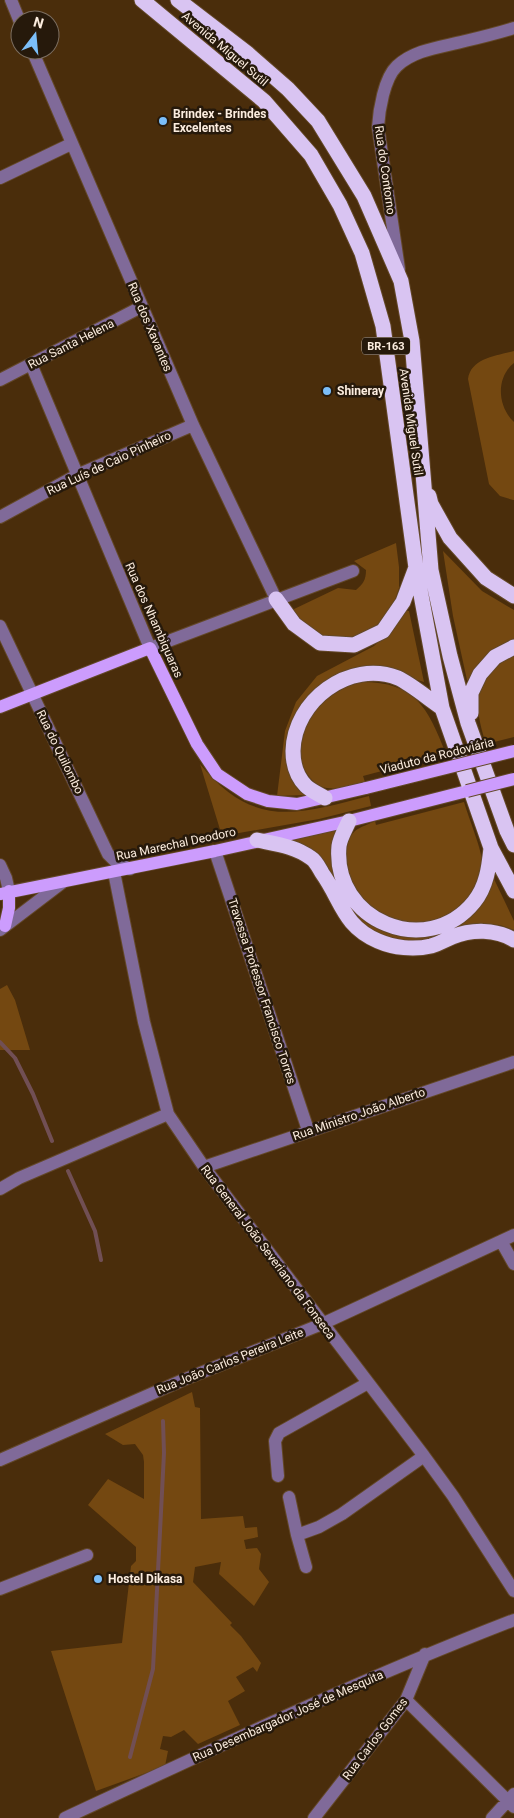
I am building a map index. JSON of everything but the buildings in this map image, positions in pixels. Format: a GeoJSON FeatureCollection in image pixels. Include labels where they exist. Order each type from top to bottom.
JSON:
{"type":"FeatureCollection","features":[{"type":"Feature","properties":{"kind":"highway","name":"Avenida Miguel Sutil"},"geometry":{"type":"LineString","coordinates":[[142,0],[264,101],[310,155],[340,205],[362,253],[383,326],[416,568],[442,708],[491,848],[514,891]]}},
{"type":"Feature","properties":{"kind":"highway","name":"Avenida Miguel Sutil"},"geometry":{"type":"LineString","coordinates":[[178,0],[247,53],[288,89],[318,121],[364,196],[401,281],[412,341],[432,570],[450,656],[472,736],[507,831],[514,844]]}},
{"type":"Feature","properties":{"kind":"highway"},"geometry":{"type":"LineString","coordinates":[[422,472],[432,504],[450,538],[486,578],[514,596]]}},
{"type":"Feature","properties":{"kind":"highway"},"geometry":{"type":"LineString","coordinates":[[276,599],[294,624],[320,643],[354,645],[383,631],[403,602],[416,568]]}},
{"type":"Feature","properties":{"kind":"highway"},"geometry":{"type":"LineString","coordinates":[[472,736],[471,693],[480,674],[495,657],[514,647]]}},
{"type":"Feature","properties":{"kind":"highway"},"geometry":{"type":"LineString","coordinates":[[326,798],[306,786],[298,775],[293,760],[293,741],[298,723],[312,703],[331,686],[354,675],[376,674],[398,678],[442,708]]}},
{"type":"Feature","properties":{"kind":"highway"},"geometry":{"type":"LineString","coordinates":[[349,821],[339,844],[341,873],[352,898],[373,918],[399,929],[427,930],[454,920],[475,901],[488,876],[491,848]]}},
{"type":"Feature","properties":{"kind":"highway"},"geometry":{"type":"LineString","coordinates":[[257,840],[290,847],[312,858],[356,929],[379,942],[402,948],[430,946],[454,936],[480,930],[507,935],[514,940]]}},
{"type":"Feature","properties":{"kind":"main road"},"geometry":{"type":"LineString","coordinates":[[0,708],[150,648]]}},
{"type":"Feature","properties":{"kind":"main road","name":"Rua dos Nhambiquaras"},"geometry":{"type":"LineString","coordinates":[[150,648],[197,744],[216,774],[247,794],[268,801],[297,804],[366,788]]}},
{"type":"Feature","properties":{"kind":"main road","name":"Viaduto da Rodoviária"},"geometry":{"type":"LineString","coordinates":[[366,788],[514,751]]}},
{"type":"Feature","properties":{"kind":"main road","name":"Rua Marechal Deodoro"},"geometry":{"type":"LineString","coordinates":[[5,892],[215,851],[257,840],[349,821],[514,779]]}},
{"type":"Feature","properties":{"kind":"main road"},"geometry":{"type":"LineString","coordinates":[[3,928],[9,908],[5,892]]}},
{"type":"Feature","properties":{"kind":"street","name":"Rua do Contorno"},"geometry":{"type":"LineString","coordinates":[[401,281],[378,127],[378,110],[389,80],[396,67],[410,56],[514,28]]}},
{"type":"Feature","properties":{"kind":"street","name":"Rua dos Xavantes"},"geometry":{"type":"LineString","coordinates":[[36,60],[193,426],[276,599]]}},
{"type":"Feature","properties":{"kind":"street"},"geometry":{"type":"LineString","coordinates":[[0,178],[72,144]]}},
{"type":"Feature","properties":{"kind":"street","name":"Rua Santa Helena"},"geometry":{"type":"LineString","coordinates":[[0,380],[141,307]]}},
{"type":"Feature","properties":{"kind":"street","name":"Rua dos Nhambiquaras"},"geometry":{"type":"LineString","coordinates":[[31,364],[150,648]]}},
{"type":"Feature","properties":{"kind":"street","name":"Rua Luís de Caio Pinheiro"},"geometry":{"type":"LineString","coordinates":[[0,517],[78,475],[193,426]]}},
{"type":"Feature","properties":{"kind":"street"},"geometry":{"type":"LineString","coordinates":[[150,648],[353,571]]}},
{"type":"Feature","properties":{"kind":"street","name":"Rua do Quilombo"},"geometry":{"type":"LineString","coordinates":[[0,626],[108,854],[117,863],[130,869]]}},
{"type":"Feature","properties":{"kind":"street","name":"Travessa Professor Francisco Torres"},"geometry":{"type":"LineString","coordinates":[[215,851],[308,1130]]}},
{"type":"Feature","properties":{"kind":"street"},"geometry":{"type":"LineString","coordinates":[[0,865],[6,878],[5,892]]}},
{"type":"Feature","properties":{"kind":"street","name":"Rua General João Severiano da Fonseca"},"geometry":{"type":"LineString","coordinates":[[114,872],[144,1022],[168,1114],[204,1167],[424,1456],[453,1496],[514,1591]]}},
{"type":"Feature","properties":{"kind":"street"},"geometry":{"type":"LineString","coordinates":[[3,928],[63,882]]}},
{"type":"Feature","properties":{"kind":"street","name":"Rua Ministro João Alberto"},"geometry":{"type":"LineString","coordinates":[[204,1167],[308,1130],[514,1062]]}},
{"type":"Feature","properties":{"kind":"street"},"geometry":{"type":"LineString","coordinates":[[0,1188],[168,1114]]}},
{"type":"Feature","properties":{"kind":"street","name":"Rua João Carlos Pereira Leite"},"geometry":{"type":"LineString","coordinates":[[0,1460],[183,1380],[322,1324],[514,1235]]}},
{"type":"Feature","properties":{"kind":"street"},"geometry":{"type":"LineString","coordinates":[[501,1241],[514,1264]]}},
{"type":"Feature","properties":{"kind":"street"},"geometry":{"type":"LineString","coordinates":[[278,1476],[275,1441],[280,1433],[368,1383]]}},
{"type":"Feature","properties":{"kind":"street"},"geometry":{"type":"LineString","coordinates":[[297,1535],[319,1527],[342,1514],[424,1456]]}},
{"type":"Feature","properties":{"kind":"street"},"geometry":{"type":"LineString","coordinates":[[289,1497],[306,1567]]}},
{"type":"Feature","properties":{"kind":"street"},"geometry":{"type":"LineString","coordinates":[[0,1589],[87,1555]]}},
{"type":"Feature","properties":{"kind":"street","name":"Rua Desembargador José de Mesquita"},"geometry":{"type":"LineString","coordinates":[[65,1818],[241,1736],[425,1654],[514,1620]]}},
{"type":"Feature","properties":{"kind":"street","name":"Rua Carlos Gomes"},"geometry":{"type":"LineString","coordinates":[[314,1818],[406,1700],[425,1654]]}},
{"type":"Feature","properties":{"kind":"street"},"geometry":{"type":"LineString","coordinates":[[406,1700],[512,1801],[492,1818]]}},
{"type":"Feature","properties":{"kind":"shaded area"},"geometry":{"type":"Polygon","coordinates":[[[514,351],[514,363],[504,376],[501,392],[504,408],[514,422],[513,500],[500,496],[489,484],[468,379],[470,372],[479,362],[514,351]]]}},
{"type":"Feature","properties":{"kind":"shaded area"},"geometry":{"type":"Polygon","coordinates":[[[396,543],[399,588],[393,606],[381,623],[373,630],[340,643],[309,632],[292,610],[338,588],[356,590],[364,582],[366,570],[354,561],[396,543]]]}},
{"type":"Feature","properties":{"kind":"shaded area"},"geometry":{"type":"Polygon","coordinates":[[[443,551],[482,591],[514,610],[514,642],[470,681],[467,680],[453,616],[443,551]]]}},
{"type":"Feature","properties":{"kind":"shaded area"},"geometry":{"type":"Polygon","coordinates":[[[406,611],[409,611],[424,682],[376,668],[354,671],[291,730],[307,795],[277,796],[285,731],[296,702],[317,676],[374,646],[392,629],[406,611]]]}},
{"type":"Feature","properties":{"kind":"shaded area"},"geometry":{"type":"Polygon","coordinates":[[[514,655],[514,737],[486,744],[479,716],[479,693],[483,682],[490,673],[514,655]]]}},
{"type":"Feature","properties":{"kind":"shaded area"},"geometry":{"type":"Polygon","coordinates":[[[356,682],[392,686],[405,691],[416,699],[432,722],[446,754],[363,776],[365,782],[346,787],[327,788],[316,784],[308,775],[301,758],[304,731],[313,715],[326,700],[356,682]]]}},
{"type":"Feature","properties":{"kind":"shaded area"},"geometry":{"type":"Polygon","coordinates":[[[200,764],[220,785],[239,799],[258,808],[277,812],[298,811],[320,808],[369,796],[371,806],[319,819],[222,836],[200,764]]]}},
{"type":"Feature","properties":{"kind":"shaded area"},"geometry":{"type":"Polygon","coordinates":[[[464,802],[477,840],[482,867],[476,888],[463,904],[441,918],[427,924],[414,926],[389,919],[363,903],[352,884],[347,860],[349,839],[355,831],[375,821],[376,825],[464,802]]]}},
{"type":"Feature","properties":{"kind":"shaded area"},"geometry":{"type":"Polygon","coordinates":[[[336,830],[332,847],[343,895],[357,915],[368,924],[387,933],[410,937],[482,903],[494,879],[514,921],[514,930],[500,925],[481,924],[465,926],[437,939],[405,943],[376,936],[354,918],[336,893],[284,841],[336,830]]]}},
{"type":"Feature","properties":{"kind":"shaded area"},"geometry":{"type":"Polygon","coordinates":[[[7,985],[15,1000],[30,1050],[0,1050],[0,989],[7,985]]]}},
{"type":"Feature","properties":{"kind":"shaded area"},"geometry":{"type":"Polygon","coordinates":[[[192,1392],[195,1407],[200,1408],[201,1519],[243,1516],[245,1528],[257,1527],[258,1537],[244,1540],[246,1549],[257,1548],[261,1554],[259,1569],[269,1582],[254,1606],[219,1574],[221,1562],[195,1567],[193,1582],[232,1623],[230,1625],[241,1636],[261,1663],[257,1672],[253,1667],[236,1677],[245,1691],[228,1701],[240,1725],[198,1744],[184,1730],[171,1737],[163,1736],[160,1749],[168,1751],[165,1766],[96,1791],[51,1651],[122,1643],[131,1566],[136,1561],[136,1547],[88,1505],[108,1479],[144,1499],[144,1462],[143,1455],[135,1444],[123,1445],[105,1434],[192,1392]]]}},
{"type":"Feature","properties":{"kind":"waterway"},"geometry":{"type":"LineString","coordinates":[[0,1042],[15,1058],[33,1094],[52,1141]]}},
{"type":"Feature","properties":{"kind":"waterway"},"geometry":{"type":"LineString","coordinates":[[68,1171],[95,1231],[101,1260]]}},
{"type":"Feature","properties":{"kind":"waterway"},"geometry":{"type":"LineString","coordinates":[[130,1757],[153,1669],[164,1453],[163,1421]]}},
{"type":"Feature","properties":{"kind":"place","name":"Brindex - Brindes Excelentes"},"geometry":{"type":"Point","coordinates":[163,121]}},
{"type":"Feature","properties":{"kind":"place","name":"Shineray"},"geometry":{"type":"Point","coordinates":[327,391]}},
{"type":"Feature","properties":{"kind":"place","name":"Hostel Dikasa"},"geometry":{"type":"Point","coordinates":[98,1579]}}]}
